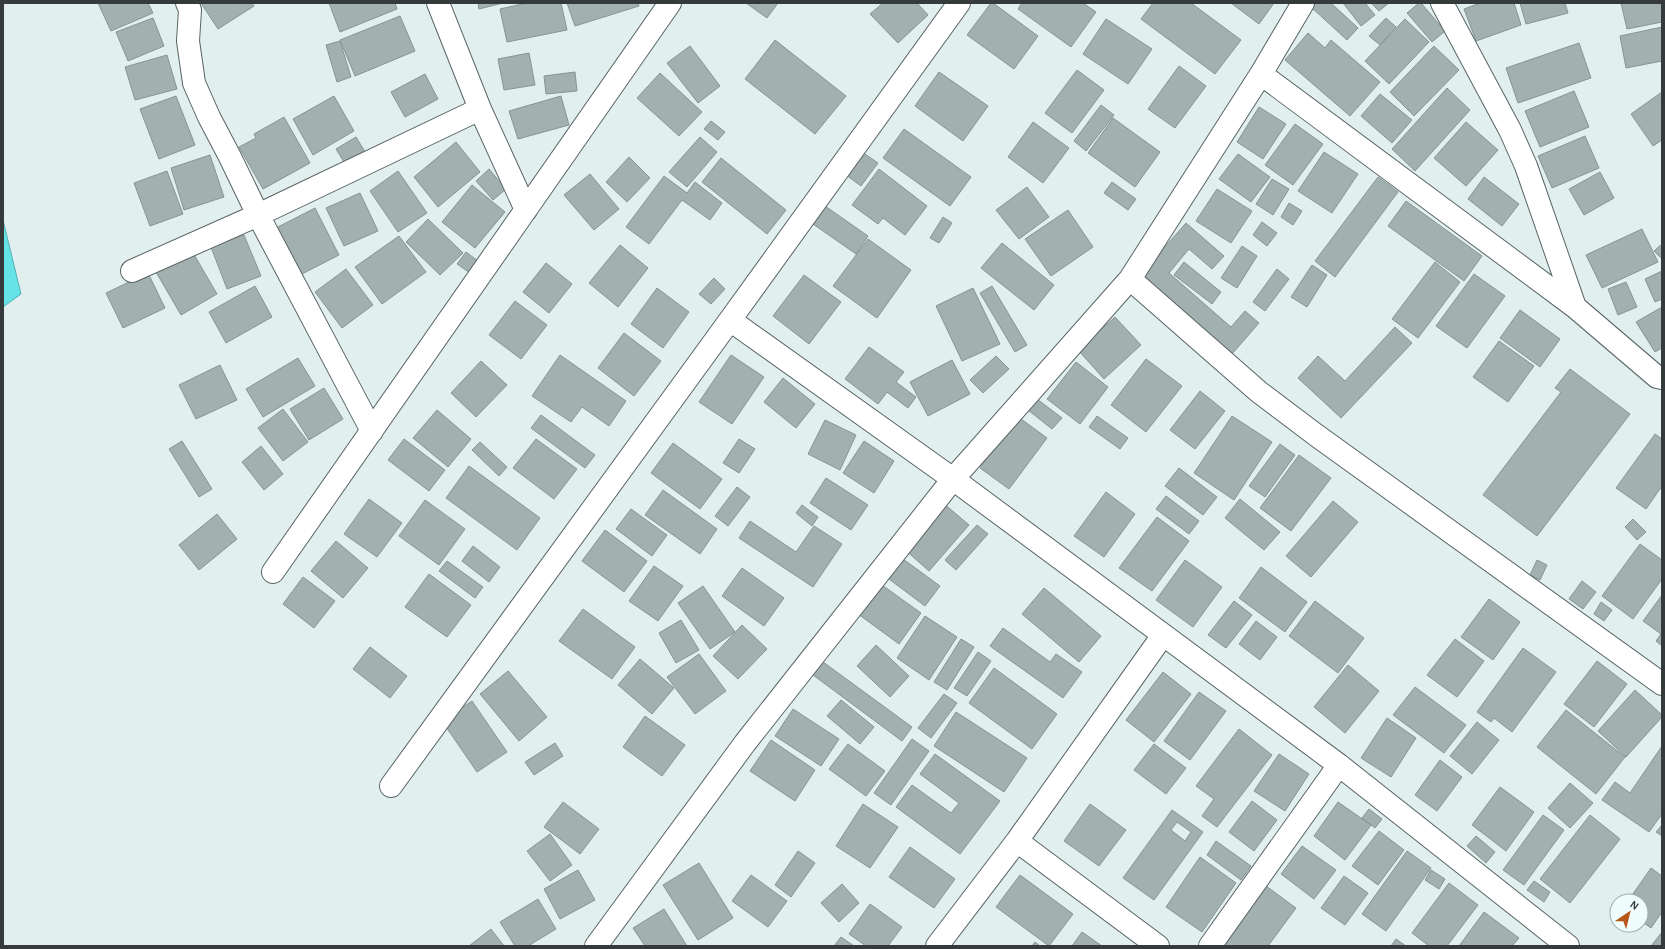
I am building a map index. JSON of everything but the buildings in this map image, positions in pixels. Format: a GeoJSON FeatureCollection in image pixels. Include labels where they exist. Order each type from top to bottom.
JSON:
{"type":"FeatureCollection","features":[{"type":"Feature","properties":{"kind":"street"},"geometry":{"type":"LineString","coordinates":[[187,3],[190,10],[188,41],[194,83],[209,117],[258,215],[372,431]]}},
{"type":"Feature","properties":{"kind":"street"},"geometry":{"type":"LineString","coordinates":[[438,3],[480,109],[526,210]]}},
{"type":"Feature","properties":{"kind":"street"},"geometry":{"type":"LineString","coordinates":[[273,572],[670,3]]}},
{"type":"Feature","properties":{"kind":"street"},"geometry":{"type":"LineString","coordinates":[[391,786],[959,3]]}},
{"type":"Feature","properties":{"kind":"street"},"geometry":{"type":"LineString","coordinates":[[596,946],[745,743],[953,479],[1130,279],[1261,74],[1302,3]]}},
{"type":"Feature","properties":{"kind":"street"},"geometry":{"type":"LineString","coordinates":[[1442,3],[1513,137],[1526,166],[1575,306]]}},
{"type":"Feature","properties":{"kind":"street"},"geometry":{"type":"LineString","coordinates":[[1261,74],[1575,306],[1658,377],[1662,378]]}},
{"type":"Feature","properties":{"kind":"street"},"geometry":{"type":"LineString","coordinates":[[132,271],[258,215],[480,109]]}},
{"type":"Feature","properties":{"kind":"street"},"geometry":{"type":"LineString","coordinates":[[1130,279],[1259,392],[1316,435],[1662,684]]}},
{"type":"Feature","properties":{"kind":"street"},"geometry":{"type":"LineString","coordinates":[[730,320],[953,479],[1339,765],[1564,945]]}},
{"type":"Feature","properties":{"kind":"street"},"geometry":{"type":"LineString","coordinates":[[936,946],[1017,841],[1163,635]]}},
{"type":"Feature","properties":{"kind":"street"},"geometry":{"type":"LineString","coordinates":[[1210,946],[1339,765]]}},
{"type":"Feature","properties":{"kind":"street"},"geometry":{"type":"LineString","coordinates":[[1017,841],[1158,946]]}},
{"type":"Feature","properties":{"kind":"water"},"geometry":{"type":"Polygon","coordinates":[[[3,220],[21,294],[3,307],[3,220]]]}}]}
